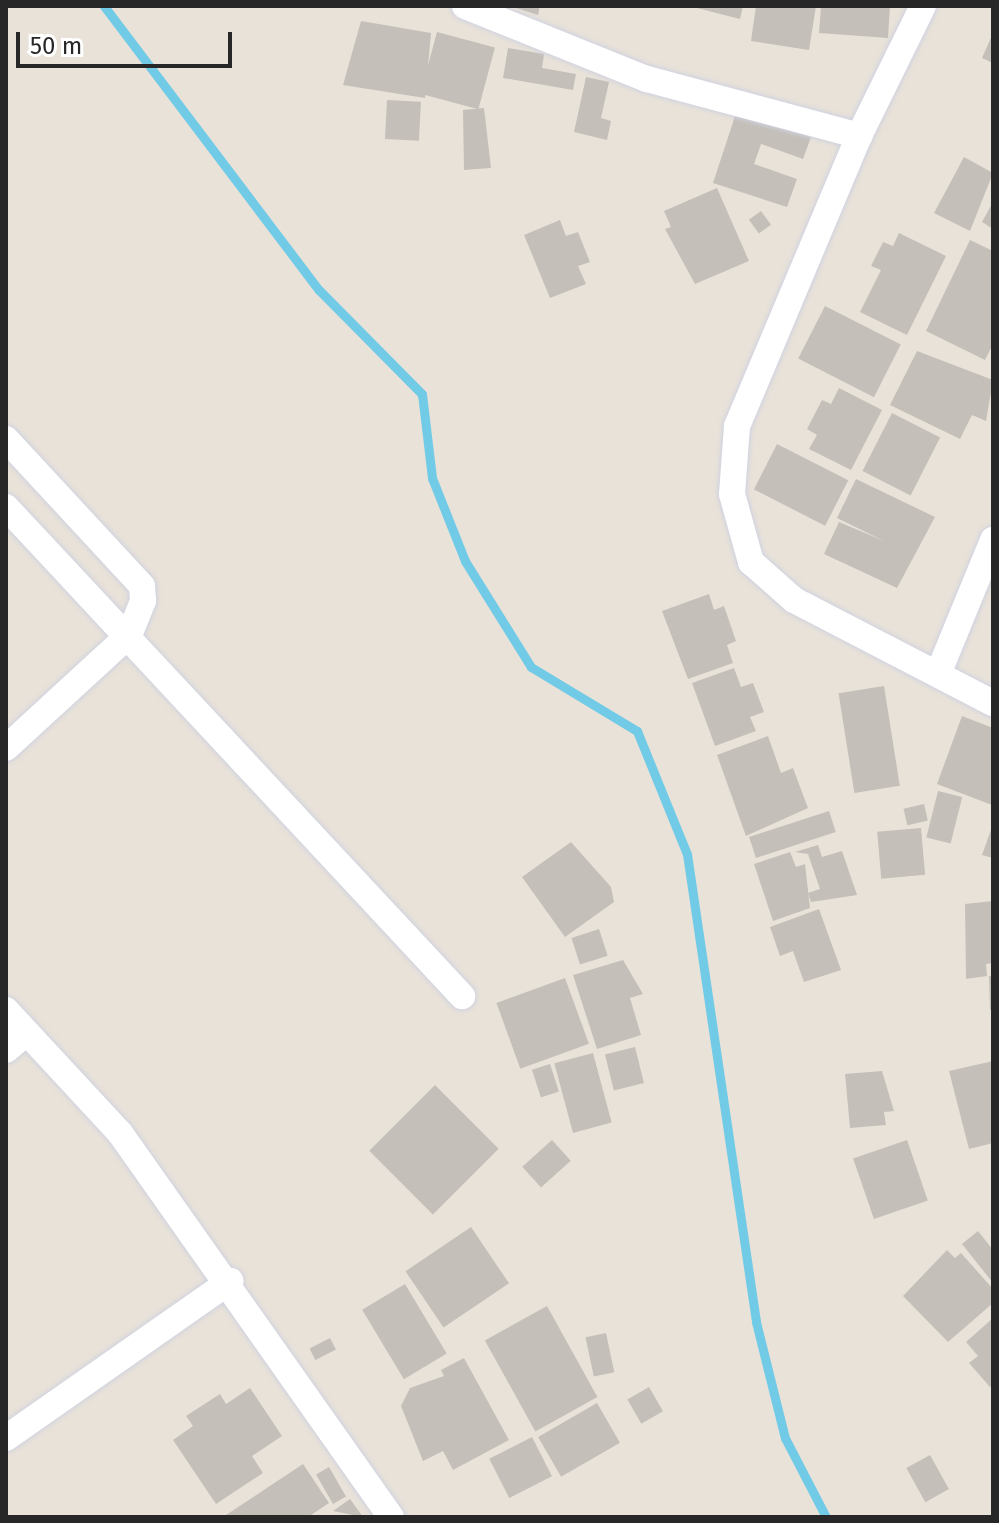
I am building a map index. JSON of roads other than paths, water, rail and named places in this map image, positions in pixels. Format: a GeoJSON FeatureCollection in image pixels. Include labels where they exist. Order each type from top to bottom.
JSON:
{"type":"FeatureCollection","features":[{"type":"Feature","properties":{"kind":"street"},"geometry":{"type":"LineString","coordinates":[[465,6],[647,79],[859,136]]}},
{"type":"Feature","properties":{"kind":"street"},"geometry":{"type":"LineString","coordinates":[[923,6],[859,136],[737,426],[732,494],[751,562],[794,600],[993,703]]}},
{"type":"Feature","properties":{"kind":"street"},"geometry":{"type":"LineString","coordinates":[[6,439],[142,586],[130,634],[6,748]]}},
{"type":"Feature","properties":{"kind":"street"},"geometry":{"type":"LineString","coordinates":[[6,507],[130,634],[254,780],[462,996]]}},
{"type":"Feature","properties":{"kind":"street"},"geometry":{"type":"LineString","coordinates":[[938,674],[993,540]]}},
{"type":"Feature","properties":{"kind":"street"},"geometry":{"type":"LineString","coordinates":[[6,1010],[120,1133],[230,1281],[391,1517]]}},
{"type":"Feature","properties":{"kind":"street"},"geometry":{"type":"LineString","coordinates":[[6,1050],[26,1033]]}},
{"type":"Feature","properties":{"kind":"street"},"geometry":{"type":"LineString","coordinates":[[6,1438],[230,1281]]}},
{"type":"Feature","properties":{"kind":"waterway"},"geometry":{"type":"LineString","coordinates":[[104,6],[319,290],[422,394],[432,478],[465,561],[531,667],[637,731],[687,854],[756,1322],[785,1438],[826,1517]]}}]}
